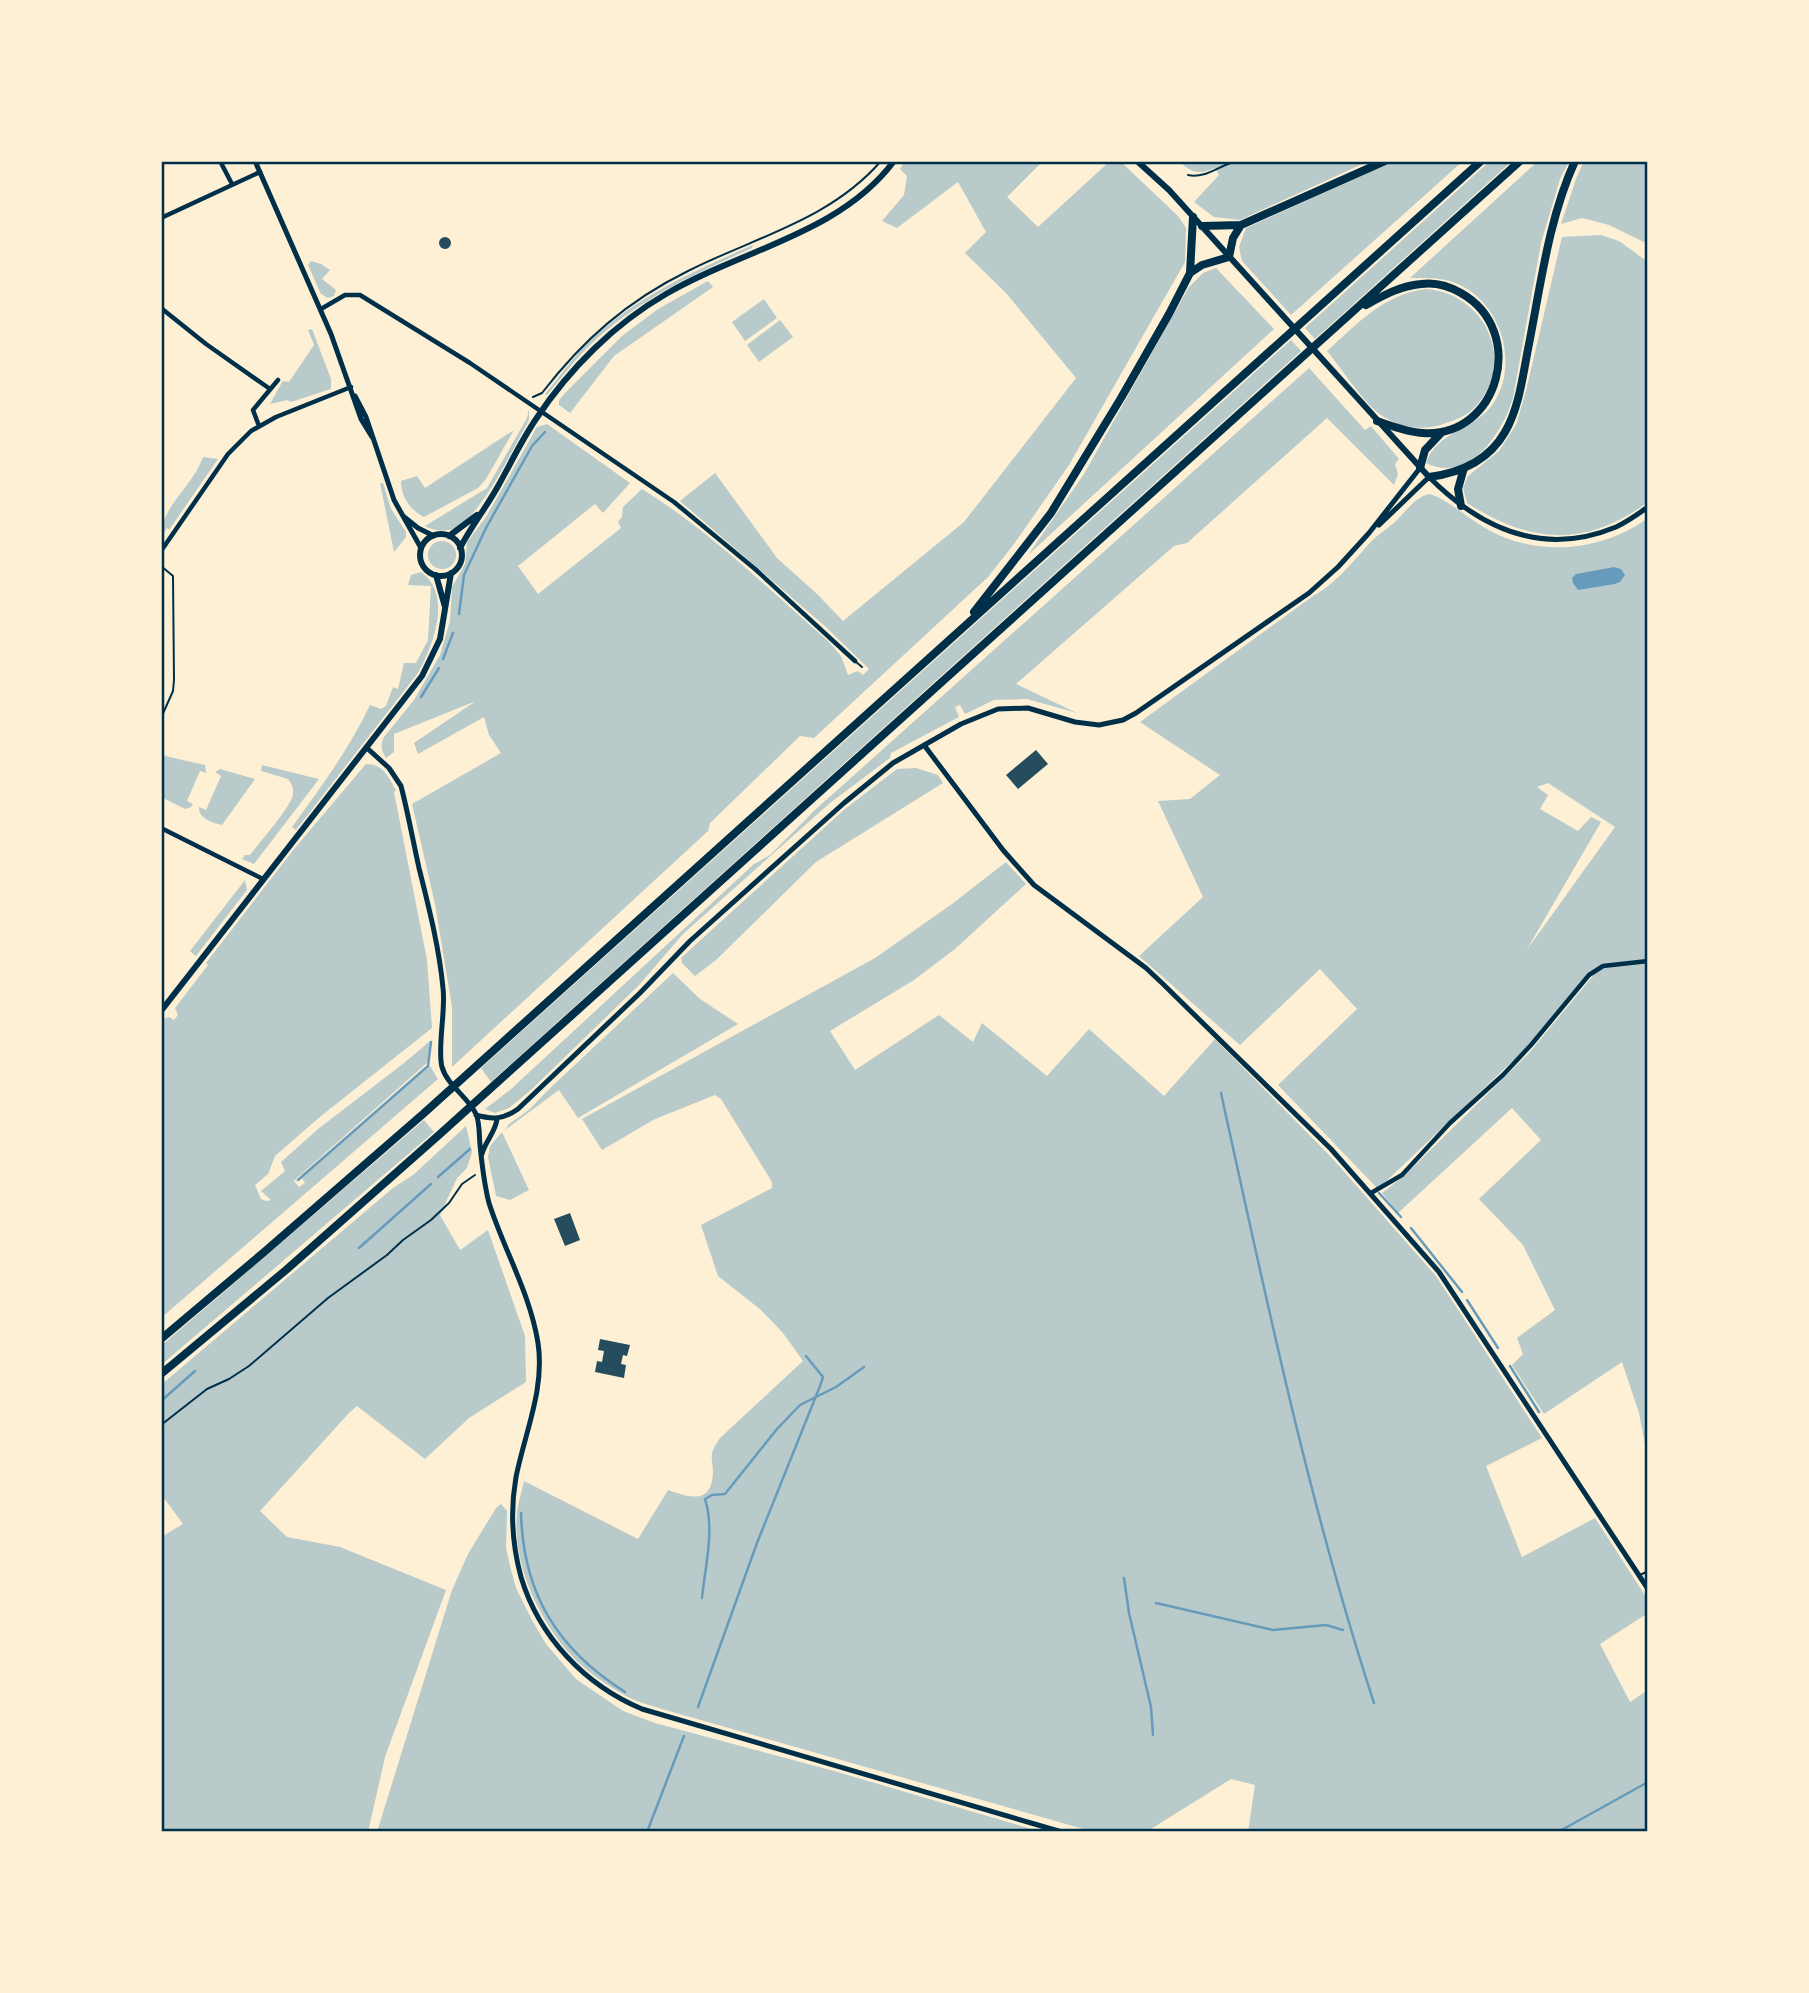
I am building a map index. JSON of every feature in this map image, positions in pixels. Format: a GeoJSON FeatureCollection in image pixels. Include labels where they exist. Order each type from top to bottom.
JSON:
{"type":"FeatureCollection","features":[{"type":"Feature","properties":{"kind":"highway"},"geometry":{"type":"LineString","coordinates":[[1202,226],[1241,225],[1385,161]]}},
{"type":"Feature","properties":{"kind":"highway"},"geometry":{"type":"LineString","coordinates":[[161,1339],[274,1245],[423,1114],[1480,161]]}},
{"type":"Feature","properties":{"kind":"highway"},"geometry":{"type":"LineString","coordinates":[[161,1374],[295,1262],[440,1134],[1520,161]]}},
{"type":"Feature","properties":{"kind":"highway"},"geometry":{"type":"LineString","coordinates":[[1429,477],[1448,475],[1487,455],[1505,433],[1518,399],[1556,212],[1575,161]]}},
{"type":"Feature","properties":{"kind":"highway"},"geometry":{"type":"LineString","coordinates":[[958,632],[1020,556],[1065,492],[1122,398],[1190,273],[1194,217]]}},
{"type":"Feature","properties":{"kind":"highway"},"geometry":{"type":"LineString","coordinates":[[1190,273],[1202,265],[1229,257],[1233,238],[1241,225]]}},
{"type":"Feature","properties":{"kind":"highway"},"geometry":{"type":"LineString","coordinates":[[1354,311],[1400,288],[1423,283],[1437,284],[1453,289],[1480,307],[1490,319],[1496,335],[1499,357],[1497,377],[1489,396],[1476,414],[1442,432],[1402,430],[1377,421]]}},
{"type":"Feature","properties":{"kind":"highway"},"geometry":{"type":"LineString","coordinates":[[1420,468],[1425,450],[1442,432]]}},
{"type":"Feature","properties":{"kind":"highway"},"geometry":{"type":"LineString","coordinates":[[1461,506],[1458,489],[1464,468]]}},
{"type":"Feature","properties":{"kind":"main road"},"geometry":{"type":"LineString","coordinates":[[161,1011],[428,668],[440,639],[451,573],[460,562],[460,548],[541,411],[565,380],[591,352],[645,307],[699,276],[780,241],[837,212],[872,186],[894,161]]}},
{"type":"Feature","properties":{"kind":"main road"},"geometry":{"type":"LineString","coordinates":[[1137,161],[1194,217],[1429,477]]}},
{"type":"Feature","properties":{"kind":"main road"},"geometry":{"type":"LineString","coordinates":[[451,573],[436,575],[428,571],[422,564],[422,548],[426,541],[434,536],[449,536],[482,512]]}},
{"type":"Feature","properties":{"kind":"main road"},"geometry":{"type":"LineString","coordinates":[[449,536],[460,548]]}},
{"type":"Feature","properties":{"kind":"main road"},"geometry":{"type":"LineString","coordinates":[[436,575],[446,610]]}},
{"type":"Feature","properties":{"kind":"street"},"geometry":{"type":"LineString","coordinates":[[220,161],[232,184]]}},
{"type":"Feature","properties":{"kind":"street"},"geometry":{"type":"LineString","coordinates":[[255,161],[321,309],[361,419],[372,437],[401,514],[422,548]]}},
{"type":"Feature","properties":{"kind":"street"},"geometry":{"type":"LineString","coordinates":[[161,218],[260,172]]}},
{"type":"Feature","properties":{"kind":"street"},"geometry":{"type":"LineString","coordinates":[[321,309],[345,295],[360,295],[453,352],[699,522],[782,593],[855,661]]}},
{"type":"Feature","properties":{"kind":"street"},"geometry":{"type":"LineString","coordinates":[[161,308],[270,389]]}},
{"type":"Feature","properties":{"kind":"street"},"geometry":{"type":"LineString","coordinates":[[260,426],[253,410],[278,380]]}},
{"type":"Feature","properties":{"kind":"street"},"geometry":{"type":"LineString","coordinates":[[161,551],[228,454],[260,426],[351,387]]}},
{"type":"Feature","properties":{"kind":"street"},"geometry":{"type":"LineString","coordinates":[[476,1115],[496,1119],[510,1115],[640,993],[670,960],[883,770],[961,724],[998,709],[1028,708],[1075,722],[1099,725],[1124,720],[1309,593],[1338,567],[1369,533],[1420,468]]}},
{"type":"Feature","properties":{"kind":"street"},"geometry":{"type":"LineString","coordinates":[[1369,533],[1429,477],[1461,506],[1490,524],[1523,537],[1559,541],[1591,536],[1619,526],[1648,507]]}},
{"type":"Feature","properties":{"kind":"street"},"geometry":{"type":"LineString","coordinates":[[401,514],[418,528],[434,536]]}},
{"type":"Feature","properties":{"kind":"street"},"geometry":{"type":"LineString","coordinates":[[925,745],[988,831],[1034,885],[1155,976],[1303,1120],[1432,1263],[1464,1307],[1648,1590]]}},
{"type":"Feature","properties":{"kind":"street"},"geometry":{"type":"LineString","coordinates":[[367,748],[389,768],[401,786],[438,951],[444,1000],[442,1069],[476,1115],[490,1204],[519,1275],[538,1344],[537,1393],[516,1477],[512,1511],[513,1541],[521,1577],[534,1609],[547,1631],[568,1659],[613,1695],[658,1715],[1062,1832]]}},
{"type":"Feature","properties":{"kind":"street"},"geometry":{"type":"LineString","coordinates":[[161,828],[264,880]]}},
{"type":"Feature","properties":{"kind":"street"},"geometry":{"type":"LineString","coordinates":[[1371,1193],[1402,1175],[1450,1123],[1531,1045],[1579,986],[1597,970],[1610,965],[1648,961]]}},
{"type":"Feature","properties":{"kind":"street"},"geometry":{"type":"LineString","coordinates":[[481,1157],[496,1126],[496,1119]]}},
{"type":"Feature","properties":{"kind":"street"},"geometry":{"type":"LineString","coordinates":[[1202,1832],[1210,1832]]}},
{"type":"Feature","properties":{"kind":"lane"},"geometry":{"type":"LineString","coordinates":[[1188,175],[1206,175],[1238,161]]}},
{"type":"Feature","properties":{"kind":"lane"},"geometry":{"type":"LineString","coordinates":[[1243,161],[1338,161]]}},
{"type":"Feature","properties":{"kind":"lane"},"geometry":{"type":"LineString","coordinates":[[161,566],[173,576],[175,634],[173,691],[161,718]]}},
{"type":"Feature","properties":{"kind":"lane"},"geometry":{"type":"LineString","coordinates":[[855,661],[862,667]]}},
{"type":"Feature","properties":{"kind":"lane"},"geometry":{"type":"LineString","coordinates":[[1639,1575],[1648,1572]]}},
{"type":"Feature","properties":{"kind":"path"},"geometry":{"type":"LineString","coordinates":[[161,1425],[208,1389],[249,1366],[328,1298],[431,1220],[449,1203],[462,1184],[483,1172]]}},
{"type":"Feature","properties":{"kind":"shaded area"},"geometry":{"type":"Polygon","coordinates":[[[905,161],[1043,161],[1007,197],[1038,227],[1110,161],[1120,161],[1178,216],[1186,228],[1185,262],[1069,465],[988,577],[814,738],[800,736],[710,823],[708,831],[452,1067],[452,1007],[435,904],[412,804],[501,753],[489,735],[484,717],[418,754],[414,743],[476,701],[394,734],[394,752],[386,758],[382,745],[384,737],[414,700],[440,655],[450,621],[452,587],[465,564],[467,542],[486,517],[537,427],[547,424],[630,483],[603,513],[595,504],[518,566],[538,594],[621,528],[618,522],[622,517],[623,507],[642,489],[715,542],[828,641],[841,656],[848,675],[858,671],[863,675],[869,669],[827,628],[680,501],[715,473],[777,558],[843,621],[964,522],[1076,378],[1006,293],[965,253],[986,232],[958,182],[897,228],[882,221],[904,195],[907,176],[900,169],[905,161]]]}},
{"type":"Feature","properties":{"kind":"shaded area"},"geometry":{"type":"Polygon","coordinates":[[[1179,161],[1369,161],[1240,220],[1214,217],[1194,202],[1219,175],[1215,168],[1196,172],[1179,161]]]}},
{"type":"Feature","properties":{"kind":"shaded area"},"geometry":{"type":"Polygon","coordinates":[[[1395,161],[1463,161],[1291,315],[1242,261],[1239,247],[1246,228],[1395,161]]]}},
{"type":"Feature","properties":{"kind":"shaded area"},"geometry":{"type":"Polygon","coordinates":[[[1490,161],[1512,161],[1315,339],[1305,328],[1490,161]]]}},
{"type":"Feature","properties":{"kind":"shaded area"},"geometry":{"type":"Polygon","coordinates":[[[1538,161],[1569,161],[1560,179],[1541,243],[1513,398],[1508,412],[1492,440],[1470,461],[1456,467],[1442,468],[1426,463],[1439,444],[1476,420],[1493,404],[1505,371],[1505,353],[1495,320],[1473,293],[1446,280],[1410,278],[1538,161]]]}},
{"type":"Feature","properties":{"kind":"shaded area"},"geometry":{"type":"Polygon","coordinates":[[[1584,161],[1648,161],[1648,244],[1609,225],[1582,218],[1561,224],[1584,161]]]}},
{"type":"Feature","properties":{"kind":"shaded area"},"geometry":{"type":"Polygon","coordinates":[[[1601,235],[1619,241],[1648,262],[1648,502],[1625,517],[1602,527],[1558,535],[1536,533],[1513,527],[1467,503],[1463,488],[1468,476],[1499,451],[1516,425],[1562,237],[1601,235]]]}},
{"type":"Feature","properties":{"kind":"shaded area"},"geometry":{"type":"Polygon","coordinates":[[[753,245],[752,248],[666,290],[627,315],[590,345],[547,395],[545,394],[587,344],[624,313],[665,287],[753,245]]]}},
{"type":"Feature","properties":{"kind":"shaded area"},"geometry":{"type":"Polygon","coordinates":[[[311,261],[330,270],[322,279],[336,290],[334,296],[328,298],[321,294],[308,265],[311,261]]]}},
{"type":"Feature","properties":{"kind":"shaded area"},"geometry":{"type":"Polygon","coordinates":[[[1216,268],[1274,329],[1028,555],[1084,474],[1189,287],[1203,273],[1216,268]]]}},
{"type":"Feature","properties":{"kind":"shaded area"},"geometry":{"type":"Polygon","coordinates":[[[708,281],[713,287],[614,356],[570,413],[559,405],[559,400],[565,393],[622,336],[658,309],[708,281]]]}},
{"type":"Feature","properties":{"kind":"shaded area"},"geometry":{"type":"Polygon","coordinates":[[[1426,289],[1448,294],[1466,304],[1480,318],[1490,335],[1494,354],[1493,373],[1486,392],[1472,410],[1443,424],[1418,428],[1393,422],[1378,413],[1327,351],[1360,321],[1384,304],[1411,292],[1426,289]]]}},
{"type":"Feature","properties":{"kind":"shaded area"},"geometry":{"type":"Polygon","coordinates":[[[764,299],[777,318],[745,341],[732,322],[764,299]]]}},
{"type":"Feature","properties":{"kind":"shaded area"},"geometry":{"type":"Polygon","coordinates":[[[780,320],[793,337],[759,362],[747,345],[780,320]]]}},
{"type":"Feature","properties":{"kind":"shaded area"},"geometry":{"type":"Polygon","coordinates":[[[312,329],[331,379],[331,389],[291,402],[287,400],[270,404],[283,381],[289,382],[314,345],[308,330],[312,329]]]}},
{"type":"Feature","properties":{"kind":"shaded area"},"geometry":{"type":"Polygon","coordinates":[[[1291,340],[1301,351],[491,1082],[481,1068],[1291,340]]]}},
{"type":"Feature","properties":{"kind":"shaded area"},"geometry":{"type":"Polygon","coordinates":[[[1309,368],[1365,430],[1371,426],[1399,459],[1395,464],[1398,474],[1394,485],[1327,418],[1187,543],[1174,546],[1016,684],[1077,713],[1027,699],[994,700],[965,714],[960,705],[955,707],[959,717],[891,753],[890,758],[830,803],[683,934],[639,985],[532,1089],[509,1108],[495,1113],[485,1109],[510,1090],[754,864],[770,855],[815,810],[1309,368]]]}},
{"type":"Feature","properties":{"kind":"shaded area"},"geometry":{"type":"Polygon","coordinates":[[[529,409],[529,420],[477,509],[456,528],[436,530],[425,526],[487,488],[527,418],[529,409]]]}},
{"type":"Feature","properties":{"kind":"shaded area"},"geometry":{"type":"Polygon","coordinates":[[[514,430],[478,488],[424,517],[414,511],[407,502],[401,481],[417,476],[425,488],[514,430]]]}},
{"type":"Feature","properties":{"kind":"shaded area"},"geometry":{"type":"Polygon","coordinates":[[[203,457],[218,459],[169,530],[167,528],[164,533],[161,529],[164,519],[203,457]]]}},
{"type":"Feature","properties":{"kind":"shaded area"},"geometry":{"type":"Polygon","coordinates":[[[380,483],[383,483],[391,509],[406,532],[406,537],[394,552],[380,483]]]}},
{"type":"Feature","properties":{"kind":"shaded area"},"geometry":{"type":"Polygon","coordinates":[[[1430,494],[1444,501],[1505,538],[1547,547],[1589,544],[1610,538],[1648,518],[1648,1460],[1639,1413],[1622,1362],[1544,1414],[1512,1365],[1523,1354],[1517,1338],[1555,1310],[1523,1245],[1479,1199],[1541,1140],[1512,1108],[1398,1213],[1382,1193],[1404,1176],[1529,1053],[1593,976],[1590,972],[1524,1050],[1378,1189],[1278,1085],[1357,1009],[1320,969],[1240,1045],[1139,956],[1203,897],[1158,801],[1190,799],[1220,775],[1140,722],[1328,586],[1375,538],[1425,495],[1430,494]],[[1548,783],[1537,787],[1548,795],[1540,809],[1578,831],[1591,817],[1601,822],[1526,951],[1615,827],[1548,783]]]}},
{"type":"Feature","properties":{"kind":"shaded area"},"geometry":{"type":"Polygon","coordinates":[[[442,541],[452,545],[456,555],[452,565],[442,569],[432,565],[428,555],[432,545],[442,541]]]}},
{"type":"Feature","properties":{"kind":"shaded area"},"geometry":{"type":"Polygon","coordinates":[[[421,572],[431,582],[438,607],[434,635],[424,662],[296,830],[292,827],[324,783],[370,705],[381,709],[386,706],[393,687],[398,689],[404,663],[416,663],[428,640],[431,586],[408,585],[411,575],[421,572]]]}},
{"type":"Feature","properties":{"kind":"shaded area"},"geometry":{"type":"Polygon","coordinates":[[[161,755],[205,765],[206,773],[200,771],[187,801],[193,804],[191,807],[185,809],[161,797],[161,755]]]}},
{"type":"Feature","properties":{"kind":"shaded area"},"geometry":{"type":"Polygon","coordinates":[[[366,764],[381,769],[396,790],[394,792],[427,960],[432,1028],[275,1156],[268,1174],[255,1185],[261,1199],[271,1200],[261,1191],[285,1171],[281,1162],[318,1129],[430,1041],[428,1062],[280,1193],[294,1181],[299,1187],[305,1183],[300,1176],[430,1066],[438,1079],[161,1318],[161,1020],[169,1017],[174,1020],[178,1015],[175,1008],[208,965],[206,963],[294,849],[366,764]]]}},
{"type":"Feature","properties":{"kind":"shaded area"},"geometry":{"type":"Polygon","coordinates":[[[262,765],[319,779],[254,864],[242,859],[245,855],[250,855],[287,807],[293,792],[288,779],[261,771],[262,765]]]}},
{"type":"Feature","properties":{"kind":"shaded area"},"geometry":{"type":"Polygon","coordinates":[[[916,768],[938,775],[943,783],[816,862],[716,960],[695,976],[682,963],[681,958],[845,809],[897,769],[916,768]]]}},
{"type":"Feature","properties":{"kind":"shaded area"},"geometry":{"type":"Polygon","coordinates":[[[220,769],[255,779],[222,825],[203,817],[199,811],[199,807],[206,810],[221,776],[215,772],[220,769]]]}},
{"type":"Feature","properties":{"kind":"shaded area"},"geometry":{"type":"Polygon","coordinates":[[[1006,862],[1026,884],[955,949],[914,980],[830,1031],[855,1070],[939,1015],[973,1042],[982,1023],[1047,1076],[1089,1029],[1164,1096],[1215,1039],[1332,1158],[1436,1276],[1542,1438],[1486,1466],[1522,1557],[1595,1518],[1648,1600],[1648,1613],[1600,1644],[1630,1702],[1648,1690],[1648,1832],[1248,1832],[1255,1785],[1231,1779],[1146,1832],[1094,1832],[635,1700],[583,1667],[548,1625],[530,1589],[519,1551],[517,1513],[524,1481],[638,1539],[668,1490],[699,1496],[709,1489],[713,1471],[712,1453],[720,1438],[803,1361],[783,1333],[761,1310],[718,1276],[701,1225],[772,1188],[772,1182],[721,1099],[715,1095],[655,1119],[602,1150],[582,1119],[875,958],[1006,862]]]}},
{"type":"Feature","properties":{"kind":"shaded area"},"geometry":{"type":"Polygon","coordinates":[[[245,880],[247,890],[196,956],[190,951],[245,880]]]}},
{"type":"Feature","properties":{"kind":"shaded area"},"geometry":{"type":"Polygon","coordinates":[[[673,973],[700,999],[738,1024],[578,1118],[559,1090],[505,1130],[530,1109],[673,973]]]}},
{"type":"Feature","properties":{"kind":"shaded area"},"geometry":{"type":"Polygon","coordinates":[[[424,1120],[434,1132],[161,1365],[161,1346],[424,1120]]]}},
{"type":"Feature","properties":{"kind":"shaded area"},"geometry":{"type":"Polygon","coordinates":[[[466,1126],[472,1152],[467,1168],[457,1178],[440,1215],[460,1250],[488,1230],[525,1336],[526,1382],[469,1418],[425,1459],[357,1406],[260,1511],[287,1537],[340,1547],[446,1590],[385,1757],[368,1832],[161,1832],[161,1537],[183,1524],[161,1494],[161,1430],[165,1425],[161,1426],[161,1385],[393,1188],[413,1175],[466,1126]]]}},
{"type":"Feature","properties":{"kind":"shaded area"},"geometry":{"type":"Polygon","coordinates":[[[502,1132],[529,1190],[510,1200],[496,1196],[488,1157],[490,1146],[502,1132]]]}},
{"type":"Feature","properties":{"kind":"shaded area"},"geometry":{"type":"Polygon","coordinates":[[[501,1504],[507,1511],[506,1548],[516,1588],[546,1644],[576,1679],[623,1711],[655,1723],[834,1771],[1042,1832],[377,1832],[452,1590],[468,1554],[501,1504]]]}},
{"type":"Feature","properties":{"kind":"water"},"geometry":{"type":"Polygon","coordinates":[[[1614,567],[1621,569],[1625,575],[1615,584],[1578,590],[1573,583],[1572,578],[1576,574],[1614,567]]]}},
{"type":"Feature","properties":{"kind":"building"},"geometry":{"type":"Polygon","coordinates":[[[445,237],[451,243],[445,249],[439,243],[445,237]]]}},
{"type":"Feature","properties":{"kind":"building"},"geometry":{"type":"Polygon","coordinates":[[[1036,750],[1048,764],[1018,789],[1006,775],[1036,750]]]}},
{"type":"Feature","properties":{"kind":"building"},"geometry":{"type":"Polygon","coordinates":[[[570,1213],[580,1240],[565,1246],[554,1219],[570,1213]]]}},
{"type":"Feature","properties":{"kind":"building"},"geometry":{"type":"Polygon","coordinates":[[[600,1339],[630,1345],[621,1364],[626,1365],[624,1378],[595,1372],[597,1361],[602,1362],[604,1351],[598,1350],[600,1339]]]}},
{"type":"Feature","properties":{"kind":"waterway"},"geometry":{"type":"LineString","coordinates":[[459,614],[464,575],[486,528],[532,446],[545,432]]}},
{"type":"Feature","properties":{"kind":"waterway"},"geometry":{"type":"LineString","coordinates":[[443,659],[453,633]]}},
{"type":"Feature","properties":{"kind":"waterway"},"geometry":{"type":"LineString","coordinates":[[421,697],[439,668]]}},
{"type":"Feature","properties":{"kind":"waterway"},"geometry":{"type":"LineString","coordinates":[[298,1180],[428,1066],[431,1042]]}},
{"type":"Feature","properties":{"kind":"waterway"},"geometry":{"type":"LineString","coordinates":[[1221,1093],[1309,1477],[1374,1703]]}},
{"type":"Feature","properties":{"kind":"waterway"},"geometry":{"type":"LineString","coordinates":[[438,1177],[470,1149]]}},
{"type":"Feature","properties":{"kind":"waterway"},"geometry":{"type":"LineString","coordinates":[[359,1248],[431,1184]]}},
{"type":"Feature","properties":{"kind":"waterway"},"geometry":{"type":"LineString","coordinates":[[1379,1193],[1401,1217]]}},
{"type":"Feature","properties":{"kind":"waterway"},"geometry":{"type":"LineString","coordinates":[[1411,1228],[1462,1292]]}},
{"type":"Feature","properties":{"kind":"waterway"},"geometry":{"type":"LineString","coordinates":[[1467,1300],[1498,1348]]}},
{"type":"Feature","properties":{"kind":"waterway"},"geometry":{"type":"LineString","coordinates":[[698,1707],[757,1543],[823,1377],[806,1356]]}},
{"type":"Feature","properties":{"kind":"waterway"},"geometry":{"type":"LineString","coordinates":[[1510,1366],[1539,1412]]}},
{"type":"Feature","properties":{"kind":"waterway"},"geometry":{"type":"LineString","coordinates":[[702,1598],[709,1536],[705,1499],[712,1495],[725,1494],[777,1429],[800,1405],[836,1387],[864,1367]]}},
{"type":"Feature","properties":{"kind":"waterway"},"geometry":{"type":"LineString","coordinates":[[161,1401],[195,1371]]}},
{"type":"Feature","properties":{"kind":"waterway"},"geometry":{"type":"LineString","coordinates":[[521,1513],[523,1542],[529,1569],[548,1616],[580,1657],[625,1692]]}},
{"type":"Feature","properties":{"kind":"waterway"},"geometry":{"type":"LineString","coordinates":[[1124,1578],[1129,1613],[1151,1707],[1153,1735]]}},
{"type":"Feature","properties":{"kind":"waterway"},"geometry":{"type":"LineString","coordinates":[[1156,1603],[1273,1630],[1326,1625],[1343,1630]]}},
{"type":"Feature","properties":{"kind":"waterway"},"geometry":{"type":"LineString","coordinates":[[647,1832],[684,1736]]}},
{"type":"Feature","properties":{"kind":"waterway"},"geometry":{"type":"LineString","coordinates":[[1558,1832],[1648,1782]]}}]}
